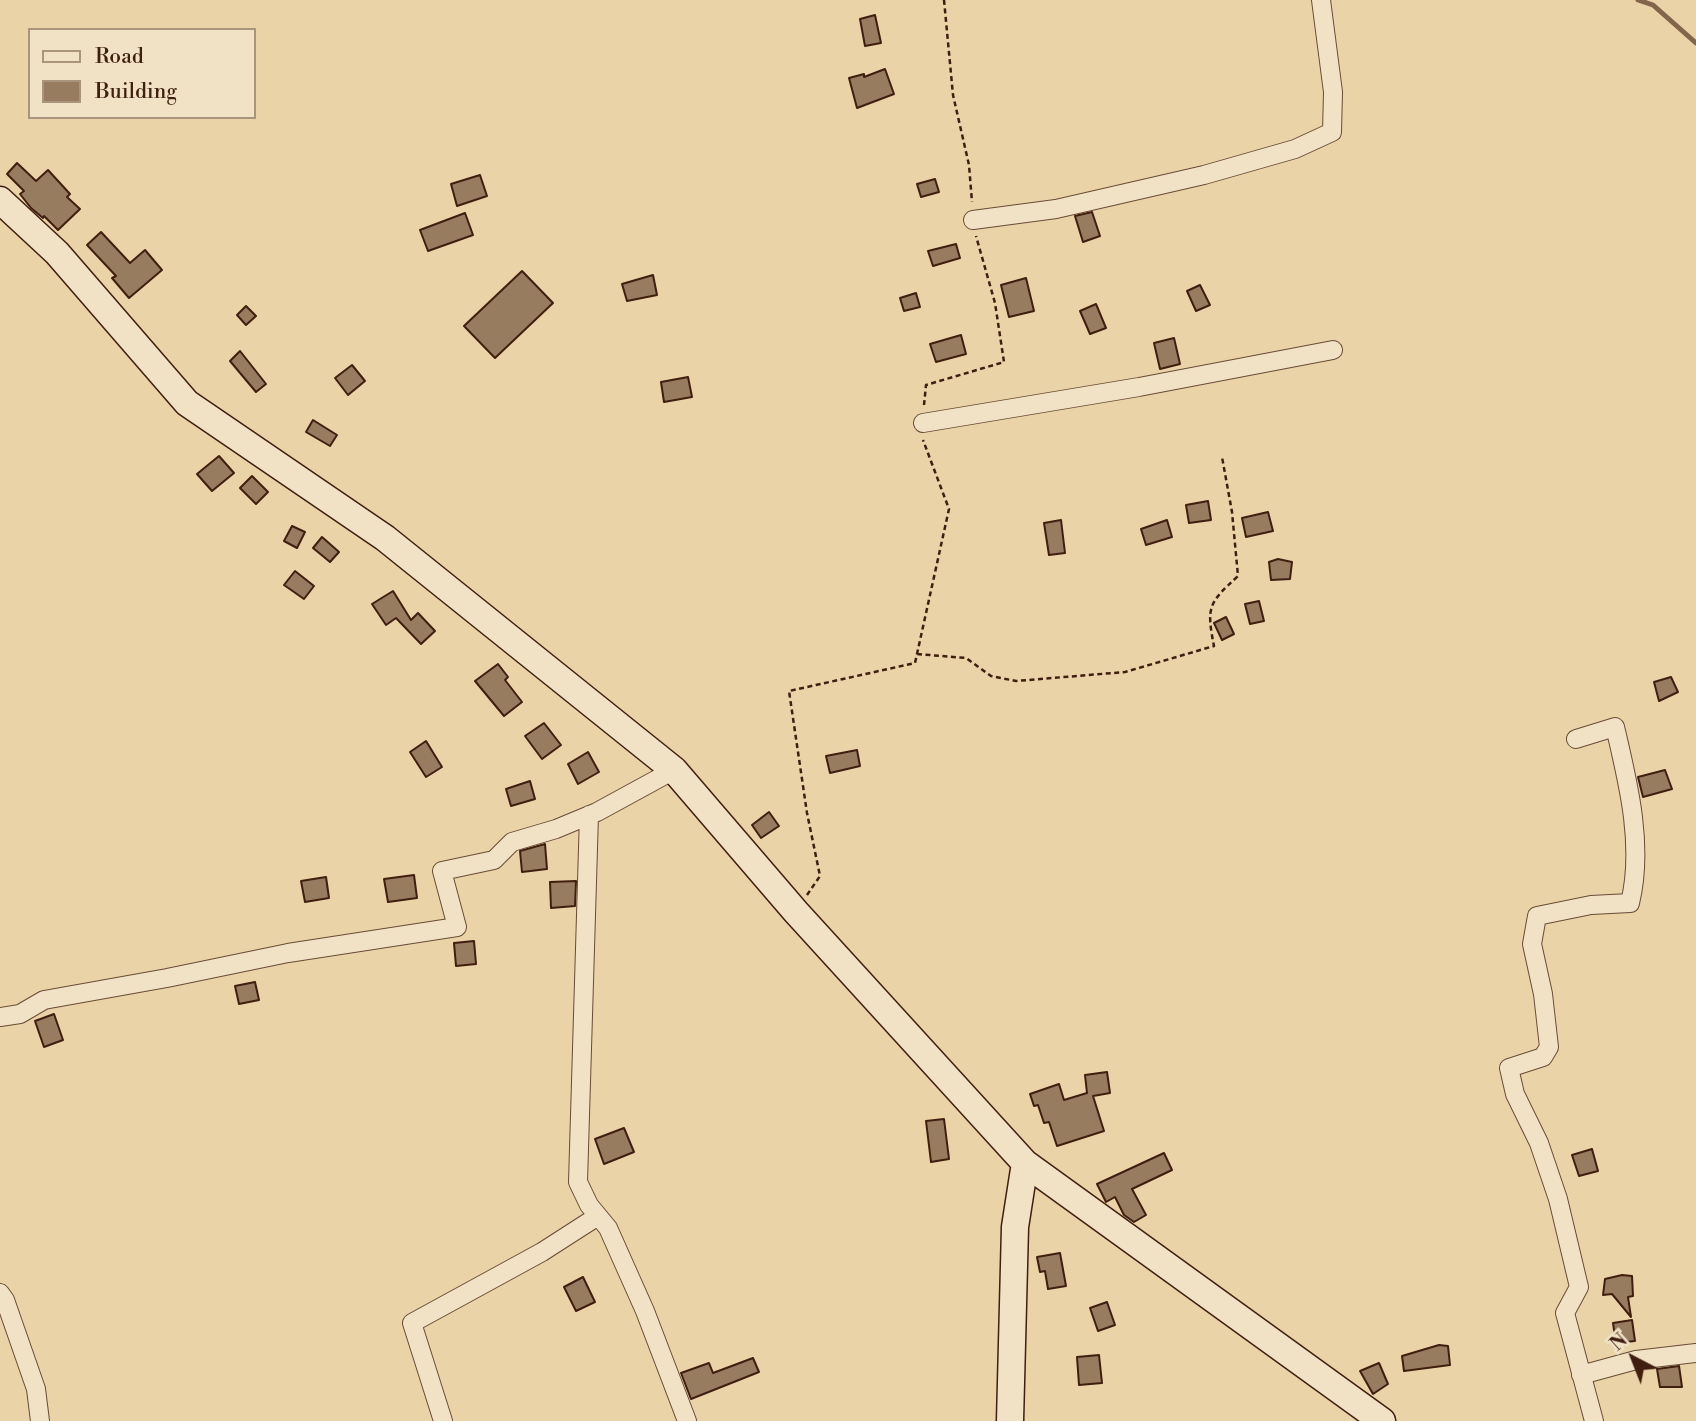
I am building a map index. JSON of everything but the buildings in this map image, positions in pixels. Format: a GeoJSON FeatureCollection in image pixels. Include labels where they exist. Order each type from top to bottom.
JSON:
{"type":"FeatureCollection","features":[{"type":"Feature","properties":{"kind":"street"},"geometry":{"type":"LineString","coordinates":[[973,220],[1056,209],[1204,175],[1295,149],[1332,132],[1333,92],[1321,0]]}},
{"type":"Feature","properties":{"kind":"street"},"geometry":{"type":"LineString","coordinates":[[0,200],[57,253],[187,403],[385,538],[674,770],[796,912],[1025,1163],[1382,1421]]}},
{"type":"Feature","properties":{"kind":"street"},"geometry":{"type":"LineString","coordinates":[[923,423],[1139,387],[1333,349]]}},
{"type":"Feature","properties":{"kind":"street"},"geometry":{"type":"LineString","coordinates":[[1576,739],[1615,727],[1635,838],[1634,887],[1630,903],[1591,905],[1537,916],[1532,944],[1543,994],[1549,1047],[1544,1057],[1509,1068],[1515,1094],[1539,1143],[1558,1199],[1579,1287],[1565,1313],[1594,1421]]}},
{"type":"Feature","properties":{"kind":"street"},"geometry":{"type":"LineString","coordinates":[[0,1017],[20,1014],[44,1000],[288,953],[457,927],[442,872],[494,860],[512,842],[589,815],[674,770]]}},
{"type":"Feature","properties":{"kind":"street"},"geometry":{"type":"LineString","coordinates":[[589,815],[578,1181],[589,1205],[608,1228],[645,1311],[687,1421]]}},
{"type":"Feature","properties":{"kind":"street"},"geometry":{"type":"LineString","coordinates":[[1010,1421],[1015,1227],[1025,1163]]}},
{"type":"Feature","properties":{"kind":"street"},"geometry":{"type":"LineString","coordinates":[[443,1421],[412,1323],[542,1252],[598,1216]]}},
{"type":"Feature","properties":{"kind":"street"},"geometry":{"type":"LineString","coordinates":[[0,1293],[5,1300],[36,1389],[40,1421]]}},
{"type":"Feature","properties":{"kind":"street"},"geometry":{"type":"LineString","coordinates":[[1581,1375],[1636,1360],[1696,1353]]}},
{"type":"Feature","properties":{"kind":"path"},"geometry":{"type":"LineString","coordinates":[[796,912],[820,876],[807,813],[789,691],[915,663],[949,509],[922,436],[926,384],[1004,362],[995,303],[973,220],[969,166],[953,95],[944,0]]}},
{"type":"Feature","properties":{"kind":"path"},"geometry":{"type":"LineString","coordinates":[[917,654],[966,658],[991,676],[1016,681],[1125,672],[1214,646],[1209,617],[1215,598],[1238,576],[1222,457]]}},
{"type":"Feature","properties":{"kind":"waterway"},"geometry":{"type":"LineString","coordinates":[[1638,0],[1653,5],[1696,43]]}}]}
